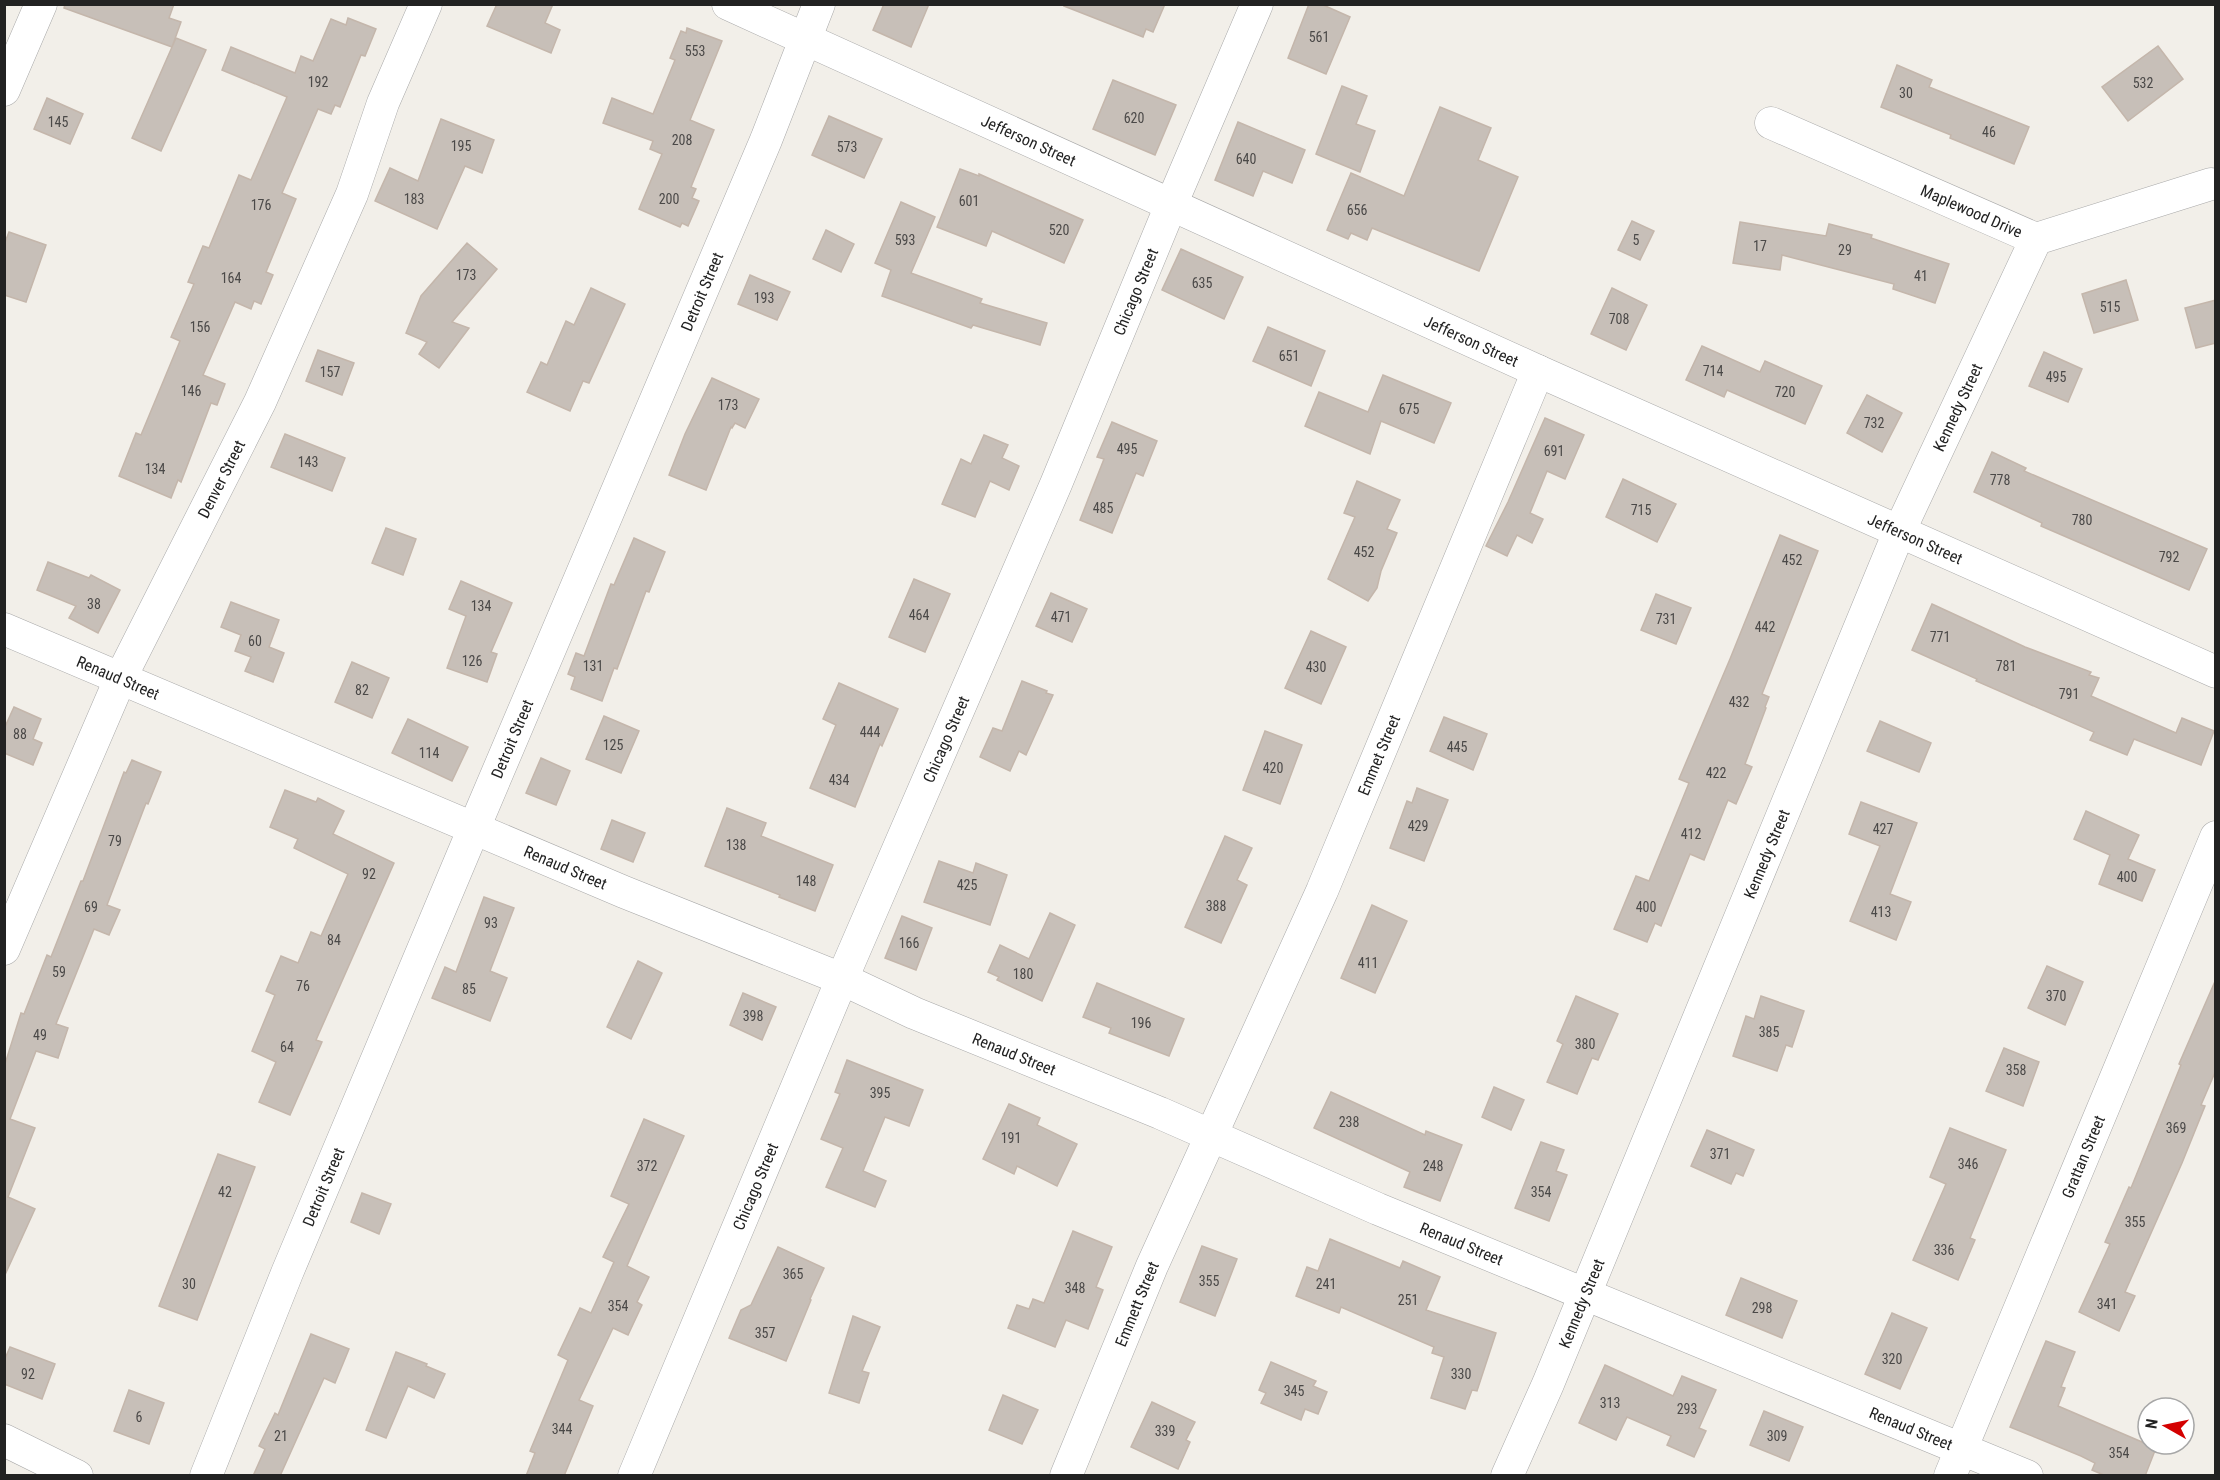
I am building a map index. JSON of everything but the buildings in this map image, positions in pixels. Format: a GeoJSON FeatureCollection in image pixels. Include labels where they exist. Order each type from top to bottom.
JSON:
{"type":"FeatureCollection","features":[{"type":"Feature","properties":{"kind":"street"},"geometry":{"type":"LineString","coordinates":[[4,90],[41,4]]}},
{"type":"Feature","properties":{"kind":"street","name":"Denver Street"},"geometry":{"type":"LineString","coordinates":[[4,949],[121,677],[260,402],[352,194],[383,103],[426,4]]}},
{"type":"Feature","properties":{"kind":"street","name":"Jefferson Street"},"geometry":{"type":"LineString","coordinates":[[728,4],[1538,371],[2216,672]]}},
{"type":"Feature","properties":{"kind":"street","name":"Detroit Street"},"geometry":{"type":"LineString","coordinates":[[206,1476],[287,1273],[766,140],[819,4]]}},
{"type":"Feature","properties":{"kind":"street","name":"Chicago Street"},"geometry":{"type":"LineString","coordinates":[[634,1476],[842,979],[1056,484],[1257,4]]}},
{"type":"Feature","properties":{"kind":"street","name":"Maplewood Drive"},"geometry":{"type":"LineString","coordinates":[[1771,123],[2036,239],[2211,184]]}},
{"type":"Feature","properties":{"kind":"street","name":"Kennedy Street"},"geometry":{"type":"LineString","coordinates":[[1507,1476],[1548,1384],[1899,532],[2036,239]]}},
{"type":"Feature","properties":{"kind":"street","name":"Emmet Street"},"geometry":{"type":"LineString","coordinates":[[1213,1136],[1322,891],[1538,371]]}},
{"type":"Feature","properties":{"kind":"street","name":"Renaud Street"},"geometry":{"type":"LineString","coordinates":[[4,629],[624,892],[842,979],[915,1013],[1213,1136],[1378,1209],[1584,1294],[1956,1462],[2027,1476]]}},
{"type":"Feature","properties":{"kind":"street","name":"Grattan Street"},"geometry":{"type":"LineString","coordinates":[[1956,1462],[2216,837]]}},
{"type":"Feature","properties":{"kind":"street","name":"Emmett Street"},"geometry":{"type":"LineString","coordinates":[[1066,1476],[1152,1266],[1213,1136]]}},
{"type":"Feature","properties":{"kind":"street"},"geometry":{"type":"LineString","coordinates":[[4,1440],[77,1476]]}}]}
